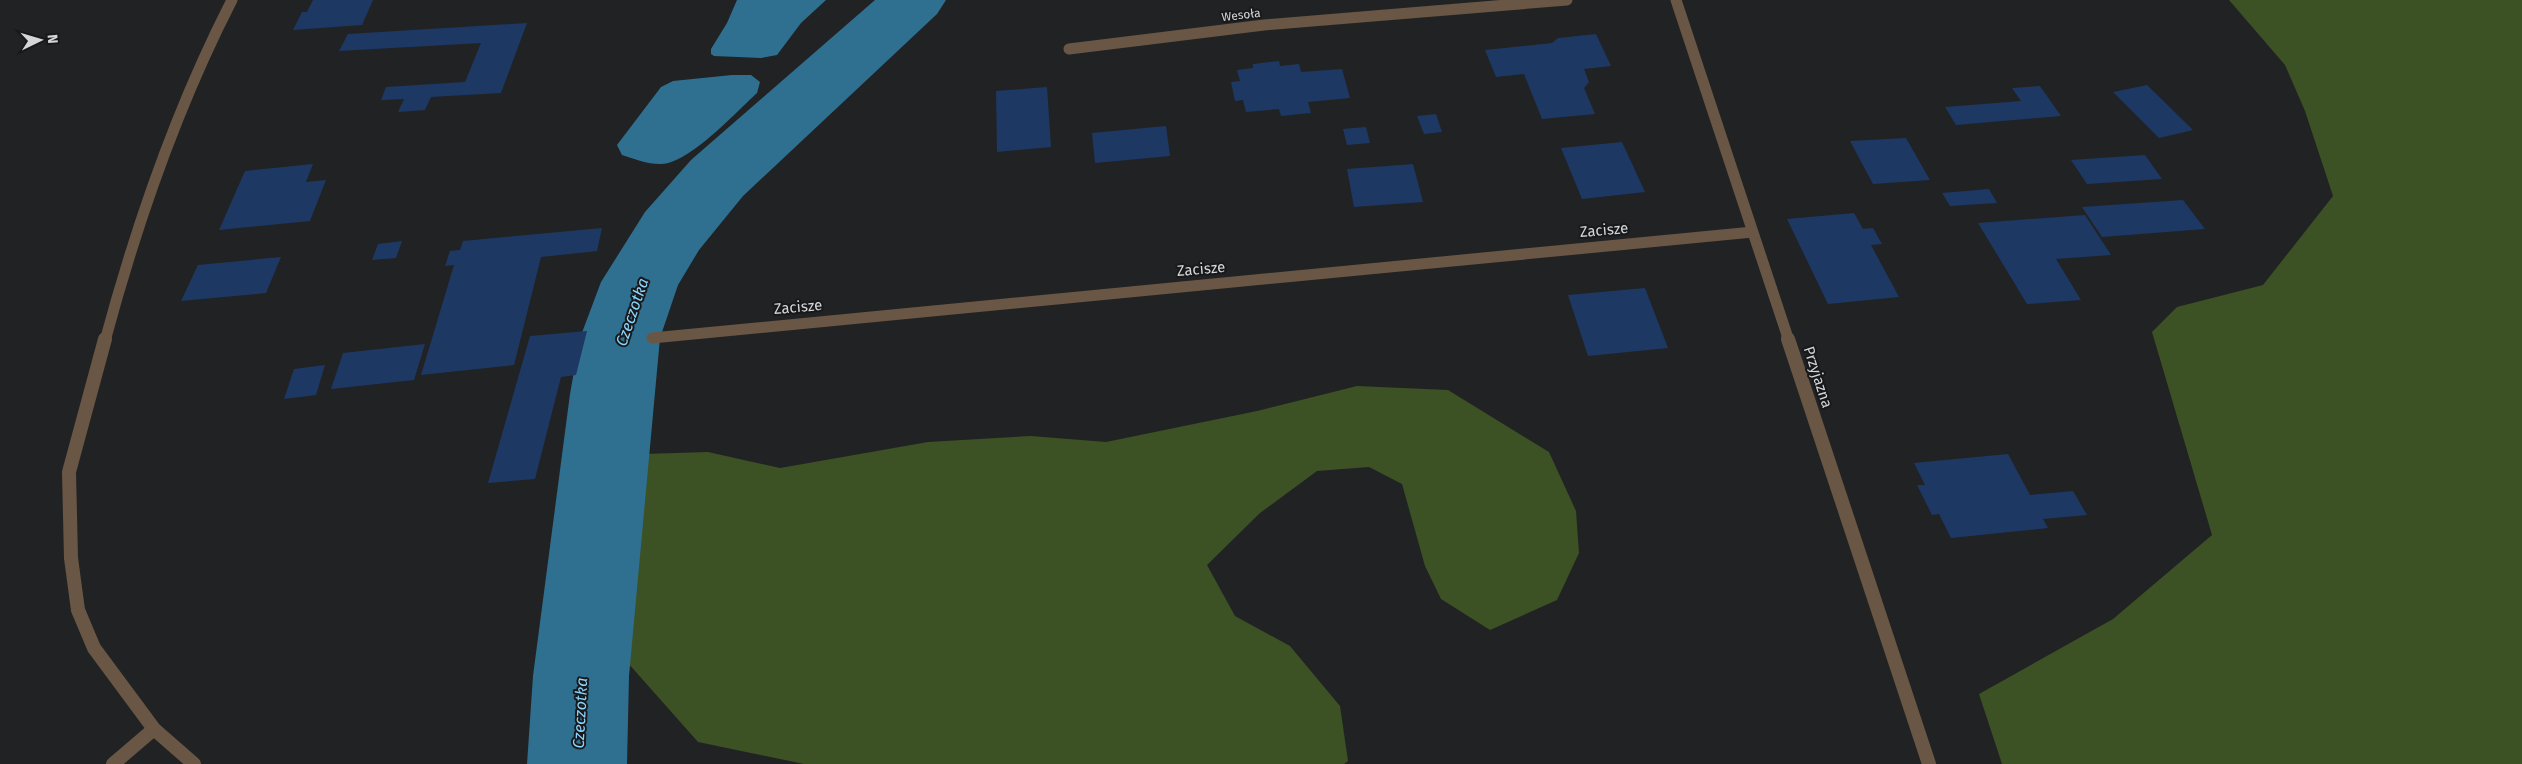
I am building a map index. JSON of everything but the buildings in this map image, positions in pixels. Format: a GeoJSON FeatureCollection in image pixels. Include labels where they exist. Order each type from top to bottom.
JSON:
{"type":"FeatureCollection","features":[{"type":"Feature","properties":{"kind":"street"},"geometry":{"type":"LineString","coordinates":[[194,764],[154,729],[94,648],[78,610],[71,558],[69,472],[116,302],[164,152],[200,62],[232,0]]}},
{"type":"Feature","properties":{"kind":"street","name":"Wesoła"},"geometry":{"type":"LineString","coordinates":[[1069,49],[1264,25],[1567,0]]}},
{"type":"Feature","properties":{"kind":"street","name":"Przyjazna"},"geometry":{"type":"LineString","coordinates":[[1676,0],[1929,764]]}},
{"type":"Feature","properties":{"kind":"street","name":"Zacisze"},"geometry":{"type":"LineString","coordinates":[[652,338],[1753,232]]}},
{"type":"Feature","properties":{"kind":"street"},"geometry":{"type":"LineString","coordinates":[[113,764],[154,729]]}},
{"type":"Feature","properties":{"kind":"green space"},"geometry":{"type":"Polygon","coordinates":[[[2229,0],[2522,0],[2522,764],[2002,764],[1979,694],[2113,619],[2212,535],[2152,332],[2177,307],[2263,285],[2333,196],[2305,111],[2285,65],[2229,0]]]}},
{"type":"Feature","properties":{"kind":"green space"},"geometry":{"type":"Polygon","coordinates":[[[1357,386],[1448,390],[1549,452],[1576,511],[1579,553],[1557,600],[1490,630],[1441,599],[1425,566],[1402,484],[1369,467],[1317,471],[1260,513],[1207,565],[1235,616],[1290,646],[1340,706],[1348,761],[1344,764],[804,764],[698,742],[627,662],[625,494],[643,454],[708,452],[780,468],[928,442],[1031,436],[1106,442],[1257,411],[1357,386]]]}},
{"type":"Feature","properties":{"kind":"water"},"geometry":{"type":"Polygon","coordinates":[[[737,0],[826,0],[801,23],[777,55],[761,58],[714,56],[711,54],[711,49],[727,23],[737,0]]]}},
{"type":"Feature","properties":{"kind":"water"},"geometry":{"type":"Polygon","coordinates":[[[751,75],[760,82],[757,93],[697,147],[671,162],[660,164],[645,162],[622,155],[617,145],[661,87],[673,81],[751,75]]]}},
{"type":"Feature","properties":{"kind":"waterway","name":"Czeczotka"},"geometry":{"type":"LineString","coordinates":[[577,764],[581,676],[612,394],[620,338],[640,282],[672,231],[717,178],[914,0]]}}]}
